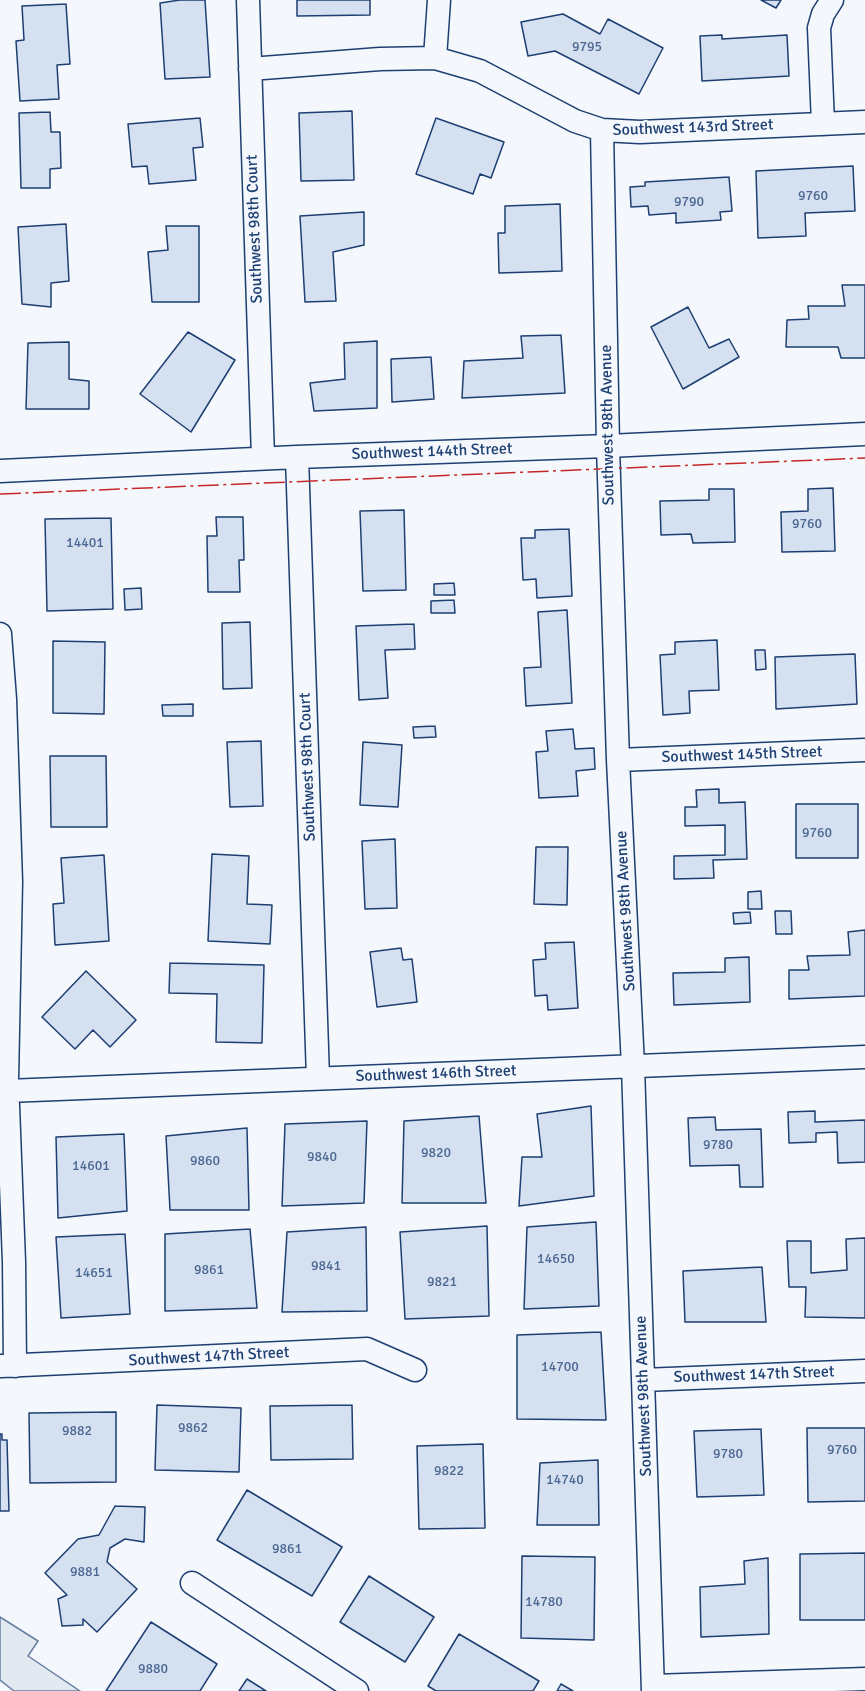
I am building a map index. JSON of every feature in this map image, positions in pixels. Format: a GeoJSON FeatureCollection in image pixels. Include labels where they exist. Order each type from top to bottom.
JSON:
{"type":"FeatureCollection","features":[{"type":"Feature","properties":{"kind":"street","name":"Southwest 98th Court"},"geometry":{"type":"LineString","coordinates":[[248,0],[263,458]]}},
{"type":"Feature","properties":{"kind":"street"},"geometry":{"type":"LineString","coordinates":[[435,58],[439,0]]}},
{"type":"Feature","properties":{"kind":"street"},"geometry":{"type":"LineString","coordinates":[[823,124],[819,28],[823,14],[832,0]]}},
{"type":"Feature","properties":{"kind":"street","name":"Southwest 143rd Street"},"geometry":{"type":"LineString","coordinates":[[250,69],[380,59],[435,58],[480,70],[574,121],[602,130],[640,132],[865,122]]}},
{"type":"Feature","properties":{"kind":"street","name":"Southwest 98th Avenue"},"geometry":{"type":"LineString","coordinates":[[602,130],[608,446],[618,760],[633,1066],[653,1689]]}},
{"type":"Feature","properties":{"kind":"street","name":"Southwest 144th Street"},"geometry":{"type":"LineString","coordinates":[[0,471],[865,434]]}},
{"type":"Feature","properties":{"kind":"street","name":"Southwest 98th Court"},"geometry":{"type":"LineString","coordinates":[[297,457],[318,1078]]}},
{"type":"Feature","properties":{"kind":"street"},"geometry":{"type":"LineString","coordinates":[[0,634],[11,882],[5,975],[14,1262],[8,1366]]}},
{"type":"Feature","properties":{"kind":"street","name":"Southwest 145th Street"},"geometry":{"type":"LineString","coordinates":[[618,760],[865,750]]}},
{"type":"Feature","properties":{"kind":"street","name":"Southwest 146th Street"},"geometry":{"type":"LineString","coordinates":[[7,1091],[865,1057]]}},
{"type":"Feature","properties":{"kind":"street","name":"Southwest 147th Street"},"geometry":{"type":"LineString","coordinates":[[8,1366],[367,1349],[415,1370]]}},
{"type":"Feature","properties":{"kind":"street","name":"Southwest 147th Street"},"geometry":{"type":"LineString","coordinates":[[643,1380],[865,1371]]}},
{"type":"Feature","properties":{"kind":"street"},"geometry":{"type":"LineString","coordinates":[[192,1583],[357,1691]]}},
{"type":"Feature","properties":{"kind":"street"},"geometry":{"type":"LineString","coordinates":[[653,1689],[865,1679]]}},
{"type":"Feature","properties":{"kind":"shaded area"},"geometry":{"type":"Polygon","coordinates":[[[0,1617],[38,1641],[28,1656],[80,1691],[14,1691],[0,1680],[0,1617]]]}},
{"type":"Feature","properties":{"kind":"building"},"geometry":{"type":"Polygon","coordinates":[[[205,0],[210,77],[165,79],[160,3],[205,0]]]}},
{"type":"Feature","properties":{"kind":"building"},"geometry":{"type":"Polygon","coordinates":[[[297,0],[370,0],[370,15],[297,16],[297,0]]]}},
{"type":"Feature","properties":{"kind":"building"},"geometry":{"type":"Polygon","coordinates":[[[761,0],[781,0],[776,8],[761,0]]]}},
{"type":"Feature","properties":{"kind":"building"},"geometry":{"type":"Polygon","coordinates":[[[66,4],[70,64],[57,65],[59,99],[20,101],[16,41],[24,40],[22,6],[66,4]]]}},
{"type":"Feature","properties":{"kind":"building"},"geometry":{"type":"Polygon","coordinates":[[[563,14],[600,34],[608,19],[663,48],[639,94],[555,51],[528,56],[521,22],[563,14]]]}},
{"type":"Feature","properties":{"kind":"building"},"geometry":{"type":"Polygon","coordinates":[[[722,35],[722,39],[787,35],[789,76],[702,81],[700,36],[722,35]]]}},
{"type":"Feature","properties":{"kind":"building"},"geometry":{"type":"Polygon","coordinates":[[[352,111],[354,180],[301,181],[299,113],[352,111]]]}},
{"type":"Feature","properties":{"kind":"building"},"geometry":{"type":"Polygon","coordinates":[[[50,112],[51,132],[60,132],[61,168],[50,169],[50,188],[21,188],[19,113],[50,112]]]}},
{"type":"Feature","properties":{"kind":"building"},"geometry":{"type":"Polygon","coordinates":[[[200,118],[203,147],[193,148],[196,180],[149,184],[147,166],[132,167],[128,124],[200,118]]]}},
{"type":"Feature","properties":{"kind":"building"},"geometry":{"type":"Polygon","coordinates":[[[436,118],[504,142],[491,178],[480,174],[473,194],[416,174],[436,118]]]}},
{"type":"Feature","properties":{"kind":"building"},"geometry":{"type":"Polygon","coordinates":[[[853,166],[855,211],[805,213],[806,236],[758,238],[756,171],[853,166]]]}},
{"type":"Feature","properties":{"kind":"building"},"geometry":{"type":"Polygon","coordinates":[[[729,177],[732,211],[720,212],[721,220],[676,223],[676,213],[649,215],[648,206],[631,207],[630,187],[645,186],[645,182],[729,177]]]}},
{"type":"Feature","properties":{"kind":"building"},"geometry":{"type":"Polygon","coordinates":[[[560,204],[562,271],[499,273],[498,233],[505,233],[505,206],[560,204]]]}},
{"type":"Feature","properties":{"kind":"building"},"geometry":{"type":"Polygon","coordinates":[[[364,212],[364,245],[333,252],[336,301],[305,302],[300,216],[364,212]]]}},
{"type":"Feature","properties":{"kind":"building"},"geometry":{"type":"Polygon","coordinates":[[[66,224],[69,281],[51,283],[51,307],[22,304],[18,227],[66,224]]]}},
{"type":"Feature","properties":{"kind":"building"},"geometry":{"type":"Polygon","coordinates":[[[166,226],[199,226],[199,302],[152,302],[148,252],[168,250],[166,226]]]}},
{"type":"Feature","properties":{"kind":"building"},"geometry":{"type":"Polygon","coordinates":[[[842,285],[865,285],[865,358],[841,358],[838,347],[786,347],[787,320],[809,319],[808,306],[845,306],[842,285]]]}},
{"type":"Feature","properties":{"kind":"building"},"geometry":{"type":"Polygon","coordinates":[[[688,307],[709,348],[729,339],[739,357],[683,389],[651,327],[688,307]]]}},
{"type":"Feature","properties":{"kind":"building"},"geometry":{"type":"Polygon","coordinates":[[[188,332],[235,360],[191,432],[140,394],[188,332]]]}},
{"type":"Feature","properties":{"kind":"building"},"geometry":{"type":"Polygon","coordinates":[[[561,335],[565,393],[462,398],[464,361],[523,358],[521,336],[561,335]]]}},
{"type":"Feature","properties":{"kind":"building"},"geometry":{"type":"Polygon","coordinates":[[[377,341],[377,408],[314,411],[310,383],[345,379],[344,343],[377,341]]]}},
{"type":"Feature","properties":{"kind":"building"},"geometry":{"type":"Polygon","coordinates":[[[69,342],[69,379],[89,381],[89,409],[26,409],[28,343],[69,342]]]}},
{"type":"Feature","properties":{"kind":"building"},"geometry":{"type":"Polygon","coordinates":[[[431,357],[434,399],[392,402],[391,359],[431,357]]]}},
{"type":"Feature","properties":{"kind":"building"},"geometry":{"type":"Polygon","coordinates":[[[833,488],[835,551],[782,552],[781,512],[808,511],[808,489],[833,488]]]}},
{"type":"Feature","properties":{"kind":"building"},"geometry":{"type":"Polygon","coordinates":[[[709,489],[734,489],[735,542],[693,543],[691,534],[661,535],[660,501],[709,500],[709,489]]]}},
{"type":"Feature","properties":{"kind":"building"},"geometry":{"type":"Polygon","coordinates":[[[404,510],[406,590],[363,591],[360,511],[404,510]]]}},
{"type":"Feature","properties":{"kind":"building"},"geometry":{"type":"Polygon","coordinates":[[[216,517],[243,517],[244,560],[239,560],[240,592],[208,592],[207,536],[217,536],[216,517]]]}},
{"type":"Feature","properties":{"kind":"building"},"geometry":{"type":"Polygon","coordinates":[[[111,518],[113,609],[47,611],[45,519],[111,518]]]}},
{"type":"Feature","properties":{"kind":"building"},"geometry":{"type":"Polygon","coordinates":[[[569,529],[572,596],[537,598],[536,579],[523,580],[521,538],[535,538],[535,530],[569,529]]]}},
{"type":"Feature","properties":{"kind":"building"},"geometry":{"type":"Polygon","coordinates":[[[454,583],[455,595],[434,595],[434,584],[454,583]]]}},
{"type":"Feature","properties":{"kind":"building"},"geometry":{"type":"Polygon","coordinates":[[[141,588],[142,609],[125,610],[124,589],[141,588]]]}},
{"type":"Feature","properties":{"kind":"building"},"geometry":{"type":"Polygon","coordinates":[[[454,600],[455,613],[431,613],[431,601],[454,600]]]}},
{"type":"Feature","properties":{"kind":"building"},"geometry":{"type":"Polygon","coordinates":[[[567,610],[572,703],[526,706],[524,668],[541,667],[538,612],[567,610]]]}},
{"type":"Feature","properties":{"kind":"building"},"geometry":{"type":"Polygon","coordinates":[[[250,622],[252,688],[223,689],[222,623],[250,622]]]}},
{"type":"Feature","properties":{"kind":"building"},"geometry":{"type":"Polygon","coordinates":[[[414,624],[415,649],[385,650],[388,698],[359,700],[356,626],[414,624]]]}},
{"type":"Feature","properties":{"kind":"building"},"geometry":{"type":"Polygon","coordinates":[[[717,640],[719,690],[689,691],[690,713],[663,715],[660,655],[675,654],[675,642],[717,640]]]}},
{"type":"Feature","properties":{"kind":"building"},"geometry":{"type":"Polygon","coordinates":[[[53,641],[105,642],[104,714],[53,713],[53,641]]]}},
{"type":"Feature","properties":{"kind":"building"},"geometry":{"type":"Polygon","coordinates":[[[755,650],[765,650],[766,669],[756,670],[755,650]]]}},
{"type":"Feature","properties":{"kind":"building"},"geometry":{"type":"Polygon","coordinates":[[[855,654],[857,704],[776,709],[775,657],[855,654]]]}},
{"type":"Feature","properties":{"kind":"building"},"geometry":{"type":"Polygon","coordinates":[[[193,704],[193,716],[163,716],[162,705],[193,704]]]}},
{"type":"Feature","properties":{"kind":"building"},"geometry":{"type":"Polygon","coordinates":[[[435,726],[436,737],[414,738],[413,727],[435,726]]]}},
{"type":"Feature","properties":{"kind":"building"},"geometry":{"type":"Polygon","coordinates":[[[573,729],[575,749],[594,748],[595,769],[576,771],[578,796],[539,798],[536,752],[548,751],[546,731],[573,729]]]}},
{"type":"Feature","properties":{"kind":"building"},"geometry":{"type":"Polygon","coordinates":[[[261,741],[263,806],[230,807],[227,742],[261,741]]]}},
{"type":"Feature","properties":{"kind":"building"},"geometry":{"type":"Polygon","coordinates":[[[363,742],[402,745],[398,807],[360,805],[363,742]]]}},
{"type":"Feature","properties":{"kind":"building"},"geometry":{"type":"Polygon","coordinates":[[[50,756],[106,756],[107,827],[51,827],[50,756]]]}},
{"type":"Feature","properties":{"kind":"building"},"geometry":{"type":"Polygon","coordinates":[[[719,789],[719,803],[745,802],[747,859],[713,860],[714,878],[674,879],[674,856],[725,855],[725,825],[685,826],[685,807],[697,807],[696,790],[719,789]]]}},
{"type":"Feature","properties":{"kind":"building"},"geometry":{"type":"Polygon","coordinates":[[[796,804],[858,804],[858,858],[796,858],[796,804]]]}},
{"type":"Feature","properties":{"kind":"building"},"geometry":{"type":"Polygon","coordinates":[[[395,839],[397,908],[365,909],[362,841],[395,839]]]}},
{"type":"Feature","properties":{"kind":"building"},"geometry":{"type":"Polygon","coordinates":[[[536,847],[568,847],[567,905],[534,904],[536,847]]]}},
{"type":"Feature","properties":{"kind":"building"},"geometry":{"type":"Polygon","coordinates":[[[212,854],[249,856],[247,904],[272,905],[270,944],[208,941],[212,854]]]}},
{"type":"Feature","properties":{"kind":"building"},"geometry":{"type":"Polygon","coordinates":[[[104,855],[109,941],[55,945],[53,904],[64,903],[61,858],[104,855]]]}},
{"type":"Feature","properties":{"kind":"building"},"geometry":{"type":"Polygon","coordinates":[[[761,891],[762,909],[748,909],[748,892],[761,891]]]}},
{"type":"Feature","properties":{"kind":"building"},"geometry":{"type":"Polygon","coordinates":[[[775,911],[791,911],[792,934],[776,934],[775,911]]]}},
{"type":"Feature","properties":{"kind":"building"},"geometry":{"type":"Polygon","coordinates":[[[750,912],[751,923],[734,924],[733,913],[750,912]]]}},
{"type":"Feature","properties":{"kind":"building"},"geometry":{"type":"Polygon","coordinates":[[[865,930],[865,996],[789,999],[789,970],[809,970],[807,956],[850,955],[848,932],[865,930]]]}},
{"type":"Feature","properties":{"kind":"building"},"geometry":{"type":"Polygon","coordinates":[[[574,942],[578,1008],[548,1010],[547,995],[535,996],[533,960],[546,959],[545,943],[574,942]]]}},
{"type":"Feature","properties":{"kind":"building"},"geometry":{"type":"Polygon","coordinates":[[[401,948],[403,960],[412,959],[417,1002],[377,1007],[370,952],[401,948]]]}},
{"type":"Feature","properties":{"kind":"building"},"geometry":{"type":"Polygon","coordinates":[[[749,957],[750,1002],[674,1005],[673,973],[725,972],[725,958],[749,957]]]}},
{"type":"Feature","properties":{"kind":"building"},"geometry":{"type":"Polygon","coordinates":[[[170,963],[264,965],[262,1043],[216,1042],[217,994],[169,993],[170,963]]]}},
{"type":"Feature","properties":{"kind":"building"},"geometry":{"type":"Polygon","coordinates":[[[86,971],[136,1020],[110,1047],[93,1030],[75,1049],[42,1017],[86,971]]]}},
{"type":"Feature","properties":{"kind":"building"},"geometry":{"type":"Polygon","coordinates":[[[591,1106],[594,1196],[519,1206],[522,1157],[542,1157],[537,1114],[591,1106]]]}},
{"type":"Feature","properties":{"kind":"building"},"geometry":{"type":"Polygon","coordinates":[[[815,1111],[815,1122],[865,1120],[865,1162],[838,1163],[837,1132],[816,1133],[816,1142],[789,1143],[788,1112],[815,1111]]]}},
{"type":"Feature","properties":{"kind":"building"},"geometry":{"type":"Polygon","coordinates":[[[479,1116],[486,1203],[402,1203],[404,1121],[479,1116]]]}},
{"type":"Feature","properties":{"kind":"building"},"geometry":{"type":"Polygon","coordinates":[[[715,1117],[716,1130],[761,1129],[763,1187],[740,1187],[739,1165],[690,1166],[688,1118],[715,1117]]]}},
{"type":"Feature","properties":{"kind":"building"},"geometry":{"type":"Polygon","coordinates":[[[367,1121],[364,1203],[282,1206],[285,1124],[367,1121]]]}},
{"type":"Feature","properties":{"kind":"building"},"geometry":{"type":"Polygon","coordinates":[[[247,1128],[249,1210],[170,1210],[166,1136],[247,1128]]]}},
{"type":"Feature","properties":{"kind":"building"},"geometry":{"type":"Polygon","coordinates":[[[124,1134],[127,1211],[58,1218],[56,1137],[124,1134]]]}},
{"type":"Feature","properties":{"kind":"building"},"geometry":{"type":"Polygon","coordinates":[[[596,1222],[599,1306],[524,1309],[527,1227],[596,1222]]]}},
{"type":"Feature","properties":{"kind":"building"},"geometry":{"type":"Polygon","coordinates":[[[487,1226],[489,1316],[405,1319],[400,1232],[487,1226]]]}},
{"type":"Feature","properties":{"kind":"building"},"geometry":{"type":"Polygon","coordinates":[[[366,1227],[367,1311],[282,1312],[287,1232],[366,1227]]]}},
{"type":"Feature","properties":{"kind":"building"},"geometry":{"type":"Polygon","coordinates":[[[250,1229],[257,1308],[165,1311],[165,1234],[250,1229]]]}},
{"type":"Feature","properties":{"kind":"building"},"geometry":{"type":"Polygon","coordinates":[[[125,1234],[130,1314],[61,1318],[56,1237],[125,1234]]]}},
{"type":"Feature","properties":{"kind":"building"},"geometry":{"type":"Polygon","coordinates":[[[865,1238],[865,1318],[805,1317],[806,1287],[789,1287],[787,1241],[811,1241],[811,1273],[847,1270],[846,1239],[865,1238]]]}},
{"type":"Feature","properties":{"kind":"building"},"geometry":{"type":"Polygon","coordinates":[[[762,1267],[766,1322],[685,1322],[683,1271],[762,1267]]]}},
{"type":"Feature","properties":{"kind":"building"},"geometry":{"type":"Polygon","coordinates":[[[601,1332],[606,1420],[517,1419],[517,1335],[601,1332]]]}},
{"type":"Feature","properties":{"kind":"building"},"geometry":{"type":"Polygon","coordinates":[[[157,1405],[241,1408],[239,1472],[155,1470],[157,1405]]]}},
{"type":"Feature","properties":{"kind":"building"},"geometry":{"type":"Polygon","coordinates":[[[352,1405],[353,1459],[271,1460],[270,1406],[352,1405]]]}},
{"type":"Feature","properties":{"kind":"building"},"geometry":{"type":"Polygon","coordinates":[[[116,1412],[116,1482],[30,1483],[29,1413],[116,1412]]]}},
{"type":"Feature","properties":{"kind":"building"},"geometry":{"type":"Polygon","coordinates":[[[807,1428],[865,1428],[865,1501],[808,1502],[807,1428]]]}},
{"type":"Feature","properties":{"kind":"building"},"geometry":{"type":"Polygon","coordinates":[[[761,1429],[764,1495],[697,1497],[694,1431],[761,1429]]]}},
{"type":"Feature","properties":{"kind":"building"},"geometry":{"type":"Polygon","coordinates":[[[0,1434],[2,1434],[2,1440],[7,1440],[9,1511],[0,1511],[0,1434]]]}},
{"type":"Feature","properties":{"kind":"building"},"geometry":{"type":"Polygon","coordinates":[[[483,1444],[485,1528],[419,1529],[417,1446],[483,1444]]]}},
{"type":"Feature","properties":{"kind":"building"},"geometry":{"type":"Polygon","coordinates":[[[598,1460],[599,1525],[537,1525],[540,1463],[598,1460]]]}},
{"type":"Feature","properties":{"kind":"building"},"geometry":{"type":"Polygon","coordinates":[[[247,1490],[342,1547],[312,1596],[217,1540],[247,1490]]]}},
{"type":"Feature","properties":{"kind":"building"},"geometry":{"type":"Polygon","coordinates":[[[115,1506],[145,1507],[144,1542],[125,1539],[110,1548],[107,1562],[137,1589],[97,1632],[83,1619],[83,1625],[62,1626],[58,1599],[67,1595],[45,1573],[78,1539],[99,1535],[115,1506]]]}},
{"type":"Feature","properties":{"kind":"building"},"geometry":{"type":"Polygon","coordinates":[[[865,1553],[865,1620],[800,1620],[800,1554],[865,1553]]]}},
{"type":"Feature","properties":{"kind":"building"},"geometry":{"type":"Polygon","coordinates":[[[522,1556],[595,1557],[594,1640],[521,1638],[522,1556]]]}},
{"type":"Feature","properties":{"kind":"building"},"geometry":{"type":"Polygon","coordinates":[[[768,1558],[769,1634],[701,1637],[700,1587],[745,1584],[744,1561],[768,1558]]]}},
{"type":"Feature","properties":{"kind":"building"},"geometry":{"type":"Polygon","coordinates":[[[369,1576],[434,1617],[405,1662],[340,1622],[369,1576]]]}},
{"type":"Feature","properties":{"kind":"building"},"geometry":{"type":"Polygon","coordinates":[[[151,1622],[217,1664],[200,1691],[106,1691],[151,1622]]]}},
{"type":"Feature","properties":{"kind":"building"},"geometry":{"type":"Polygon","coordinates":[[[459,1634],[539,1681],[533,1691],[436,1691],[428,1686],[459,1634]]]}},
{"type":"Feature","properties":{"kind":"building"},"geometry":{"type":"Polygon","coordinates":[[[247,1679],[266,1691],[239,1691],[247,1679]]]}},
{"type":"Feature","properties":{"kind":"building"},"geometry":{"type":"Polygon","coordinates":[[[561,1684],[573,1691],[557,1691],[561,1684]]]}},
{"type":"Feature","properties":{"kind":"power"},"geometry":{"type":"LineString","coordinates":[[0,494],[865,458]]}}]}
